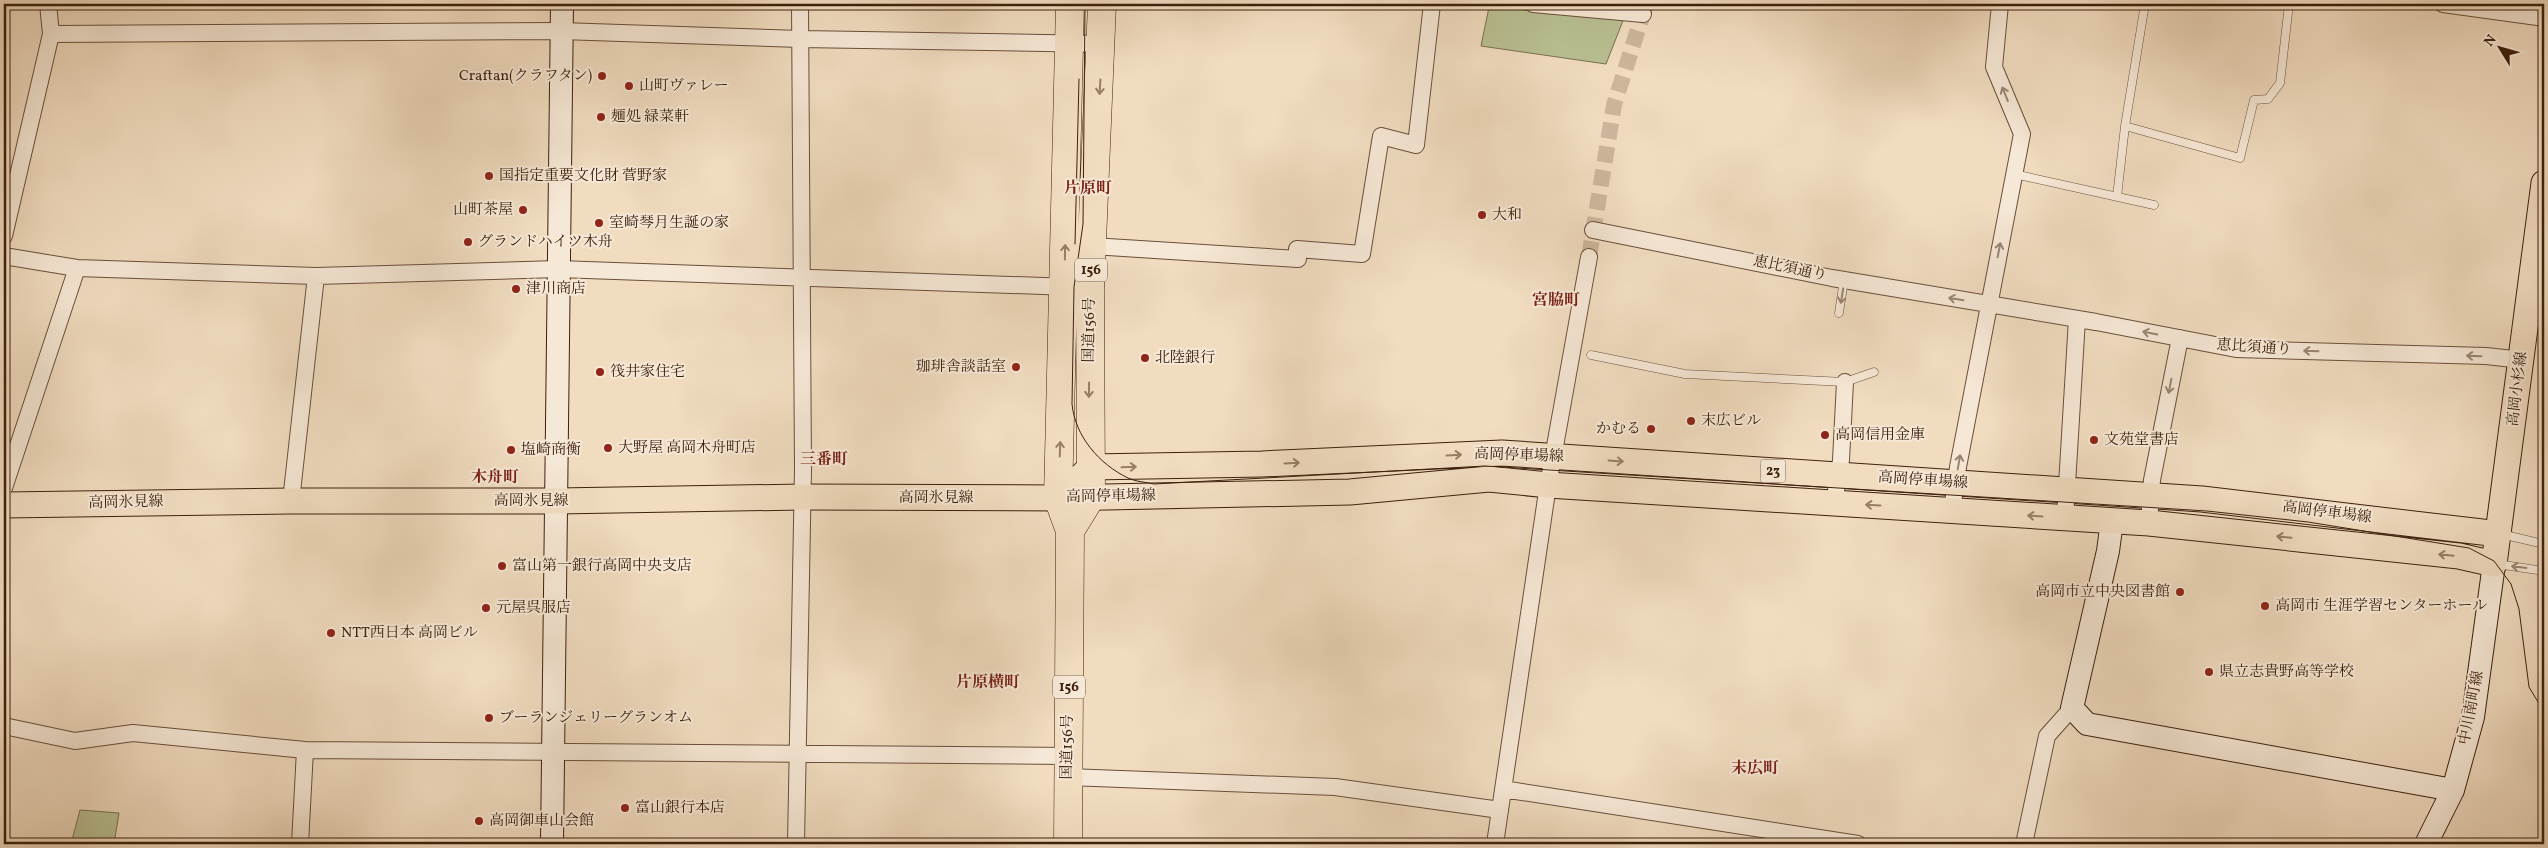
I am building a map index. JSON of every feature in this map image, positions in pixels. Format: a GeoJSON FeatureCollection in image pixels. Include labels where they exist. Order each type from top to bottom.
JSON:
{"type":"FeatureCollection","features":[{"type":"Feature","properties":{"kind":"highway","name":"国道156号"},"geometry":{"type":"LineString","coordinates":[[1070,4],[1068,43],[1077,287],[1091,466],[1091,497]]}},
{"type":"Feature","properties":{"kind":"highway","name":"国道156号"},"geometry":{"type":"LineString","coordinates":[[1068,844],[1070,530],[1058,498],[1077,287],[1092,246],[1102,44],[1102,4]]}},
{"type":"Feature","properties":{"kind":"highway"},"geometry":{"type":"LineString","coordinates":[[1070,530],[1091,497]]}},
{"type":"Feature","properties":{"kind":"main road","name":"高岡小杉線"},"geometry":{"type":"LineString","coordinates":[[2494,564],[2522,360],[2539,254],[2544,183]]}},
{"type":"Feature","properties":{"kind":"main road","name":"高岡停車場線"},"geometry":{"type":"LineString","coordinates":[[1058,498],[1091,466],[1262,464],[1502,453],[2202,499],[2499,534]]}},
{"type":"Feature","properties":{"kind":"main road","name":"高岡停車場線"},"geometry":{"type":"LineString","coordinates":[[1058,498],[1350,492],[1489,479],[1548,485],[2149,523],[2459,556],[2494,564]]}},
{"type":"Feature","properties":{"kind":"main road","name":"高岡氷見線"},"geometry":{"type":"LineString","coordinates":[[4,505],[291,501],[557,501],[802,497],[1058,498]]}},
{"type":"Feature","properties":{"kind":"street"},"geometry":{"type":"LineString","coordinates":[[4,236],[51,34],[48,4]]}},
{"type":"Feature","properties":{"kind":"street"},"geometry":{"type":"LineString","coordinates":[[552,844],[562,4]]}},
{"type":"Feature","properties":{"kind":"street"},"geometry":{"type":"LineString","coordinates":[[796,844],[802,497],[800,4]]}},
{"type":"Feature","properties":{"kind":"street"},"geometry":{"type":"LineString","coordinates":[[1092,246],[1298,259],[1297,250],[1362,254],[1381,136],[1416,145],[1432,4]]}},
{"type":"Feature","properties":{"kind":"street"},"geometry":{"type":"LineString","coordinates":[[1533,4],[1642,14]]}},
{"type":"Feature","properties":{"kind":"street"},"geometry":{"type":"LineString","coordinates":[[1952,510],[1988,305],[2022,134],[1994,67],[2000,4]]}},
{"type":"Feature","properties":{"kind":"street"},"geometry":{"type":"LineString","coordinates":[[2443,4],[2544,18]]}},
{"type":"Feature","properties":{"kind":"street"},"geometry":{"type":"LineString","coordinates":[[51,34],[561,31],[801,39],[1102,44]]}},
{"type":"Feature","properties":{"kind":"street","name":"恵比須通り"},"geometry":{"type":"LineString","coordinates":[[1593,230],[1844,280],[2077,319],[2236,349],[2486,356],[2522,360]]}},
{"type":"Feature","properties":{"kind":"street"},"geometry":{"type":"LineString","coordinates":[[4,256],[77,268],[316,276],[558,270],[1077,287]]}},
{"type":"Feature","properties":{"kind":"street"},"geometry":{"type":"LineString","coordinates":[[1495,844],[1548,485],[1589,257]]}},
{"type":"Feature","properties":{"kind":"street"},"geometry":{"type":"LineString","coordinates":[[4,488],[77,268]]}},
{"type":"Feature","properties":{"kind":"street"},"geometry":{"type":"LineString","coordinates":[[291,501],[316,276]]}},
{"type":"Feature","properties":{"kind":"street"},"geometry":{"type":"LineString","coordinates":[[2065,518],[2077,319]]}},
{"type":"Feature","properties":{"kind":"street"},"geometry":{"type":"LineString","coordinates":[[2149,523],[2151,496],[2180,338]]}},
{"type":"Feature","properties":{"kind":"street"},"geometry":{"type":"LineString","coordinates":[[1834,503],[1845,382]]}},
{"type":"Feature","properties":{"kind":"street"},"geometry":{"type":"LineString","coordinates":[[2024,844],[2047,736],[2072,708],[2108,551],[2112,521]]}},
{"type":"Feature","properties":{"kind":"street","name":"中川南町線"},"geometry":{"type":"LineString","coordinates":[[2426,844],[2453,790],[2473,717],[2494,564]]}},
{"type":"Feature","properties":{"kind":"street"},"geometry":{"type":"LineString","coordinates":[[2072,708],[2087,724],[2453,790]]}},
{"type":"Feature","properties":{"kind":"street"},"geometry":{"type":"LineString","coordinates":[[4,726],[75,741],[133,733],[305,750],[553,751],[798,755],[1068,766],[1334,787],[1500,810]]}},
{"type":"Feature","properties":{"kind":"street"},"geometry":{"type":"LineString","coordinates":[[300,844],[305,750]]}},
{"type":"Feature","properties":{"kind":"street"},"geometry":{"type":"LineString","coordinates":[[1503,789],[1858,844]]}},
{"type":"Feature","properties":{"kind":"lane"},"geometry":{"type":"LineString","coordinates":[[2117,197],[2125,126],[2145,4]]}},
{"type":"Feature","properties":{"kind":"lane"},"geometry":{"type":"LineString","coordinates":[[2125,126],[2240,158],[2254,100],[2268,99],[2280,83],[2289,4]]}},
{"type":"Feature","properties":{"kind":"lane"},"geometry":{"type":"LineString","coordinates":[[2014,174],[2154,205]]}},
{"type":"Feature","properties":{"kind":"lane"},"geometry":{"type":"LineString","coordinates":[[1839,313],[1844,280]]}},
{"type":"Feature","properties":{"kind":"lane"},"geometry":{"type":"LineString","coordinates":[[1591,355],[1685,374],[1845,382],[1874,372]]}},
{"type":"Feature","properties":{"kind":"lane"},"geometry":{"type":"LineString","coordinates":[[2499,534],[2544,544]]}},
{"type":"Feature","properties":{"kind":"lane"},"geometry":{"type":"LineString","coordinates":[[2494,564],[2544,571]]}},
{"type":"Feature","properties":{"kind":"green space"},"geometry":{"type":"Polygon","coordinates":[[[1489,7],[1624,18],[1606,64],[1481,46],[1489,7]]]}},
{"type":"Feature","properties":{"kind":"green space"},"geometry":{"type":"Polygon","coordinates":[[[80,810],[119,813],[114,844],[71,844],[80,810]]]}},
{"type":"Feature","properties":{"kind":"tunnel"},"geometry":{"type":"LineString","coordinates":[[1589,257],[1614,105],[1646,4]]}},
{"type":"Feature","properties":{"kind":"tram line"},"geometry":{"type":"LineString","coordinates":[[1085,4],[1083,224],[1074,287],[1072,404],[1078,427],[1090,448],[1107,465],[1128,478],[1154,484],[1485,466],[2207,511],[2308,522],[2469,548],[2494,561],[2511,584],[2519,609],[2529,687],[2544,712]]}},
{"type":"Feature","properties":{"kind":"tram line"},"geometry":{"type":"LineString","coordinates":[[1075,244],[1079,79]]}},
{"type":"Feature","properties":{"kind":"place","name":"Craftan(クラフタン)"},"geometry":{"type":"Point","coordinates":[602,76]}},
{"type":"Feature","properties":{"kind":"place","name":"山町ヴァレー"},"geometry":{"type":"Point","coordinates":[629,86]}},
{"type":"Feature","properties":{"kind":"place","name":"麺処 緑菜軒"},"geometry":{"type":"Point","coordinates":[601,117]}},
{"type":"Feature","properties":{"kind":"place","name":"国指定重要文化財 菅野家"},"geometry":{"type":"Point","coordinates":[489,176]}},
{"type":"Feature","properties":{"kind":"place","name":"山町茶屋"},"geometry":{"type":"Point","coordinates":[523,210]}},
{"type":"Feature","properties":{"kind":"place","name":"大和"},"geometry":{"type":"Point","coordinates":[1482,215]}},
{"type":"Feature","properties":{"kind":"place","name":"室崎琴月生誕の家"},"geometry":{"type":"Point","coordinates":[599,223]}},
{"type":"Feature","properties":{"kind":"place","name":"グランドハイツ木舟"},"geometry":{"type":"Point","coordinates":[468,242]}},
{"type":"Feature","properties":{"kind":"place","name":"津川商店"},"geometry":{"type":"Point","coordinates":[516,289]}},
{"type":"Feature","properties":{"kind":"place","name":"北陸銀行"},"geometry":{"type":"Point","coordinates":[1145,358]}},
{"type":"Feature","properties":{"kind":"place","name":"珈琲舎談話室"},"geometry":{"type":"Point","coordinates":[1016,367]}},
{"type":"Feature","properties":{"kind":"place","name":"筏井家住宅"},"geometry":{"type":"Point","coordinates":[600,372]}},
{"type":"Feature","properties":{"kind":"place","name":"末広ビル"},"geometry":{"type":"Point","coordinates":[1691,421]}},
{"type":"Feature","properties":{"kind":"place","name":"かむる"},"geometry":{"type":"Point","coordinates":[1651,429]}},
{"type":"Feature","properties":{"kind":"place","name":"高岡信用金庫"},"geometry":{"type":"Point","coordinates":[1825,435]}},
{"type":"Feature","properties":{"kind":"place","name":"文苑堂書店"},"geometry":{"type":"Point","coordinates":[2094,440]}},
{"type":"Feature","properties":{"kind":"place","name":"大野屋 高岡木舟町店"},"geometry":{"type":"Point","coordinates":[608,448]}},
{"type":"Feature","properties":{"kind":"place","name":"塩崎商衡"},"geometry":{"type":"Point","coordinates":[511,450]}},
{"type":"Feature","properties":{"kind":"place","name":"富山第一銀行高岡中央支店"},"geometry":{"type":"Point","coordinates":[502,566]}},
{"type":"Feature","properties":{"kind":"place","name":"高岡市立中央図書館"},"geometry":{"type":"Point","coordinates":[2180,592]}},
{"type":"Feature","properties":{"kind":"place","name":"高岡市 生涯学習センターホール"},"geometry":{"type":"Point","coordinates":[2265,606]}},
{"type":"Feature","properties":{"kind":"place","name":"元屋呉服店"},"geometry":{"type":"Point","coordinates":[486,608]}},
{"type":"Feature","properties":{"kind":"place","name":"NTT西日本 高岡ビル"},"geometry":{"type":"Point","coordinates":[331,633]}},
{"type":"Feature","properties":{"kind":"place","name":"県立志貴野高等学校"},"geometry":{"type":"Point","coordinates":[2209,672]}},
{"type":"Feature","properties":{"kind":"place","name":"ブーランジェリーグランオム"},"geometry":{"type":"Point","coordinates":[489,718]}},
{"type":"Feature","properties":{"kind":"place","name":"富山銀行本店"},"geometry":{"type":"Point","coordinates":[625,808]}},
{"type":"Feature","properties":{"kind":"place","name":"高岡御車山会館"},"geometry":{"type":"Point","coordinates":[479,821]}},
{"type":"Feature","properties":{"kind":"district","name":"片原町"},"geometry":{"type":"Point","coordinates":[1088,189]}},
{"type":"Feature","properties":{"kind":"district","name":"宮脇町"},"geometry":{"type":"Point","coordinates":[1556,301]}},
{"type":"Feature","properties":{"kind":"district","name":"三番町"},"geometry":{"type":"Point","coordinates":[824,460]}},
{"type":"Feature","properties":{"kind":"district","name":"木舟町"},"geometry":{"type":"Point","coordinates":[495,478]}},
{"type":"Feature","properties":{"kind":"district","name":"片原横町"},"geometry":{"type":"Point","coordinates":[988,683]}},
{"type":"Feature","properties":{"kind":"district","name":"末広町"},"geometry":{"type":"Point","coordinates":[1755,769]}}]}
